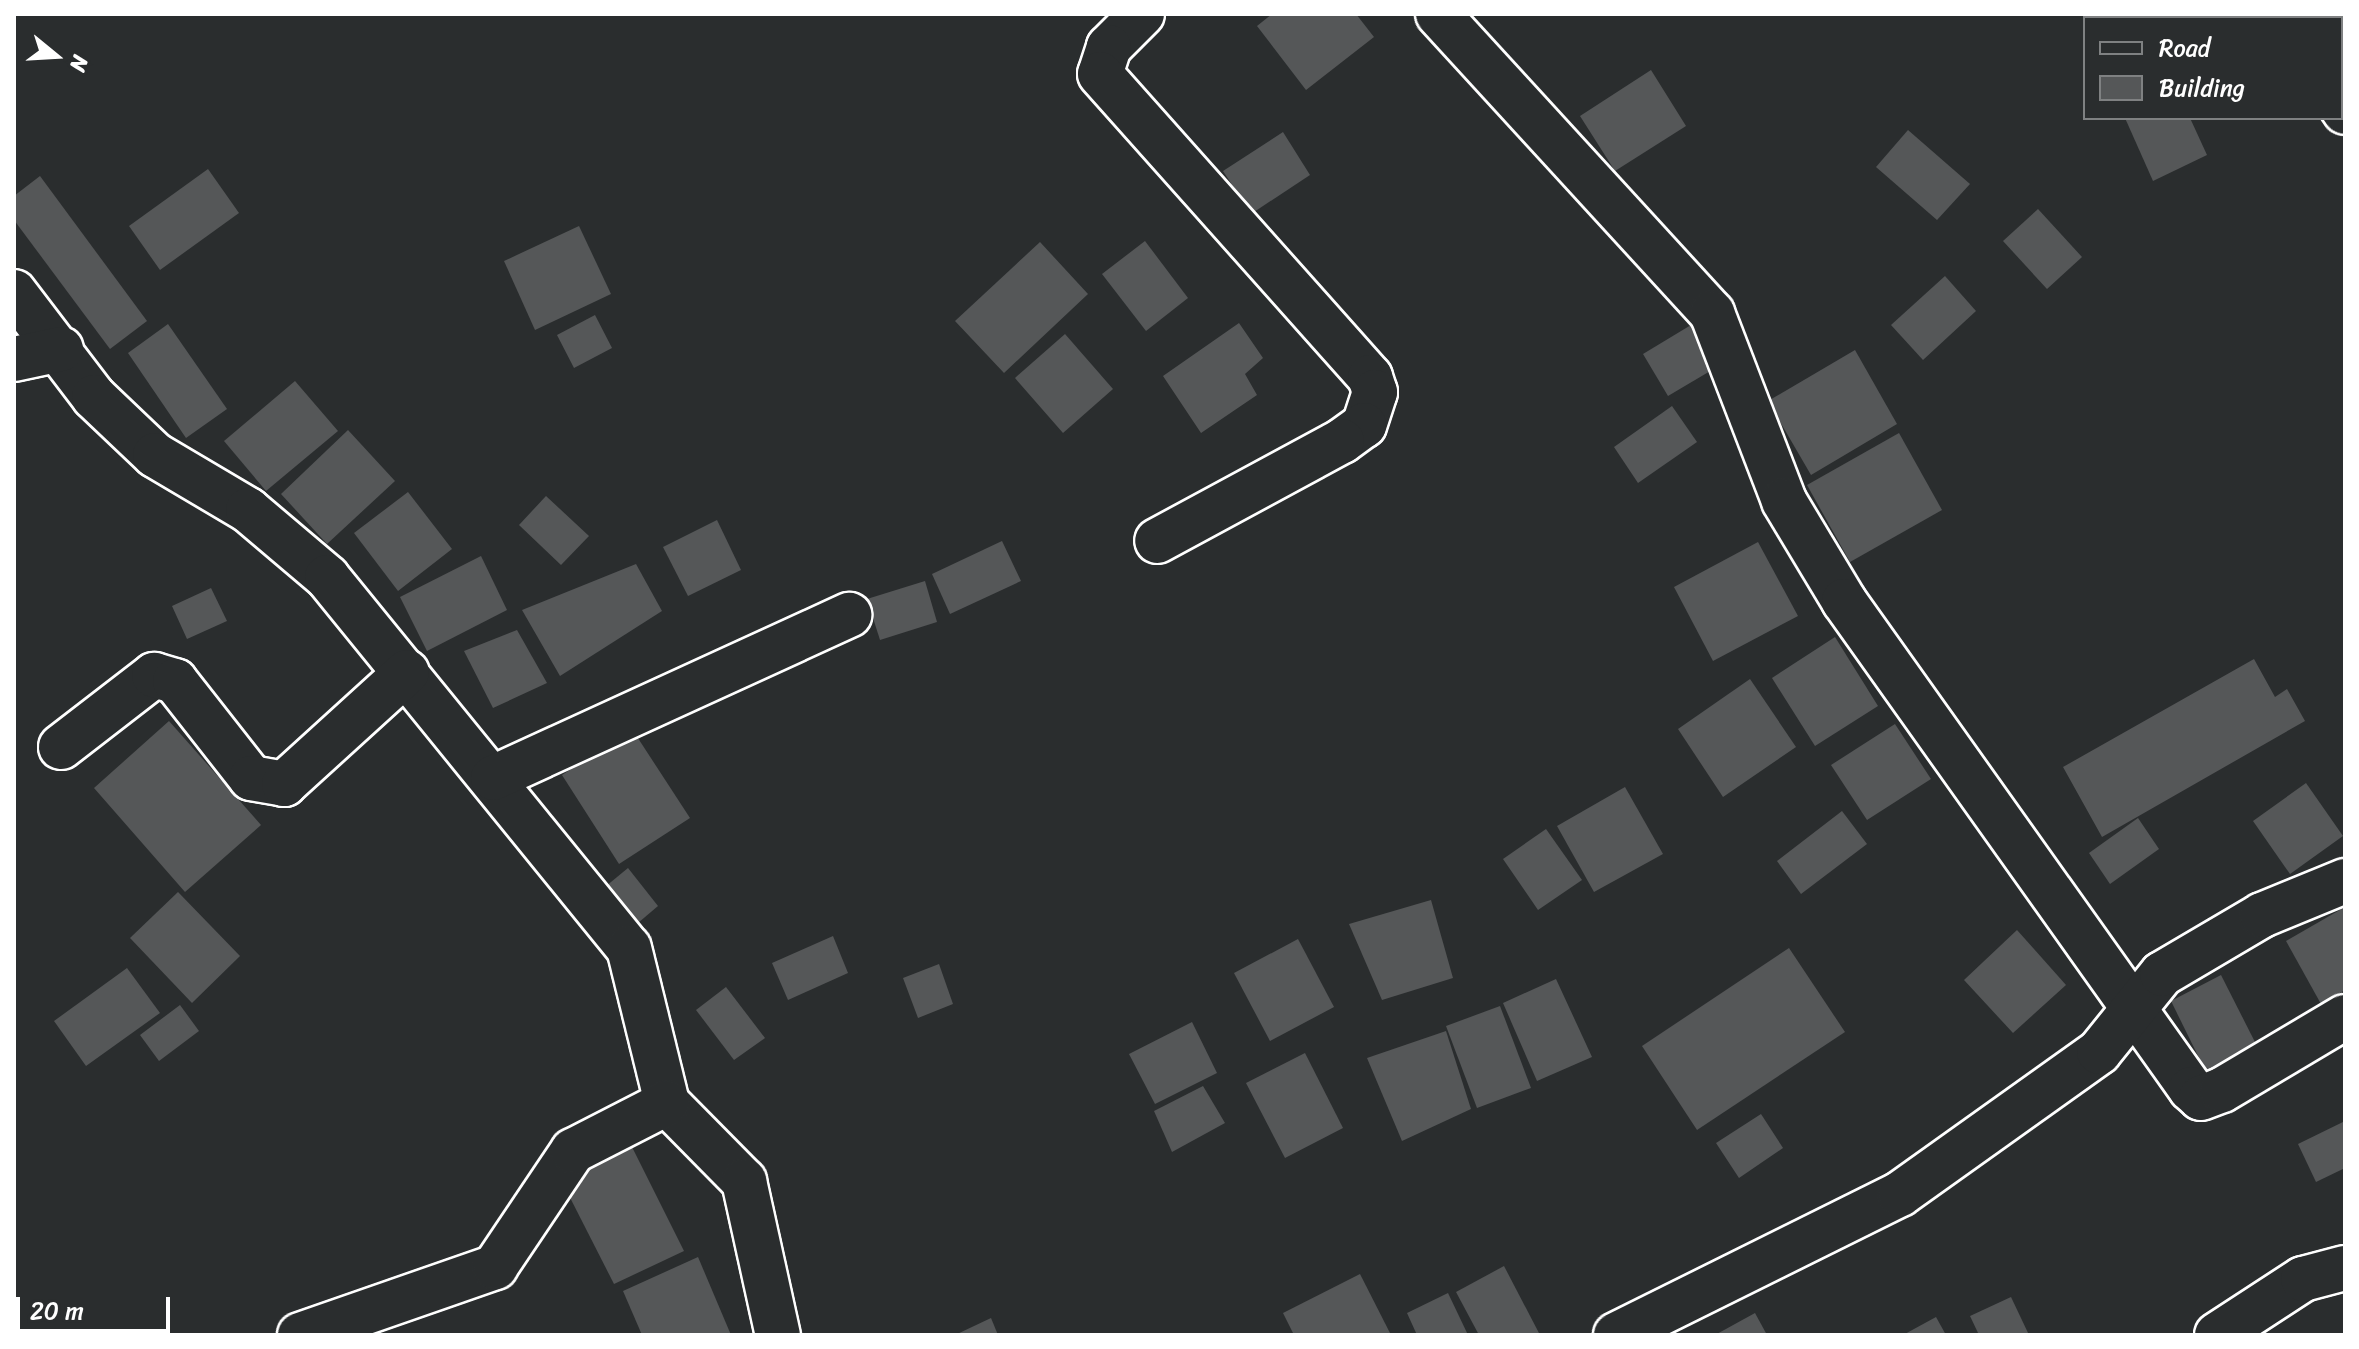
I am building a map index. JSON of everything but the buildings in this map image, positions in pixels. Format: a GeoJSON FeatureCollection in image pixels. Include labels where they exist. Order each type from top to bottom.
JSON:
{"type":"FeatureCollection","features":[{"type":"Feature","properties":{"kind":"street"},"geometry":{"type":"LineString","coordinates":[[1142,14],[1109,47],[1100,74],[1370,377],[1375,392],[1364,425],[1342,441],[1157,541]]}},
{"type":"Feature","properties":{"kind":"street"},"geometry":{"type":"LineString","coordinates":[[1438,14],[1712,313],[1784,501],[1844,601],[2201,1098],[2345,1017]]}},
{"type":"Feature","properties":{"kind":"street"},"geometry":{"type":"LineString","coordinates":[[14,292],[61,349],[94,397],[155,455],[248,510],[327,577],[629,948],[667,1103],[744,1181],[778,1335]]}},
{"type":"Feature","properties":{"kind":"street"},"geometry":{"type":"LineString","coordinates":[[14,359],[61,349]]}},
{"type":"Feature","properties":{"kind":"street"},"geometry":{"type":"LineString","coordinates":[[493,778],[849,615]]}},
{"type":"Feature","properties":{"kind":"street"},"geometry":{"type":"LineString","coordinates":[[61,747],[154,675],[175,681],[251,778],[284,784],[407,672]]}},
{"type":"Feature","properties":{"kind":"street"},"geometry":{"type":"LineString","coordinates":[[1616,1335],[1900,1194],[2099,1052],[2134,1004],[2162,974],[2262,915],[2345,881]]}},
{"type":"Feature","properties":{"kind":"street"},"geometry":{"type":"LineString","coordinates":[[300,1335],[495,1267],[573,1151],[667,1103]]}},
{"type":"Feature","properties":{"kind":"street"},"geometry":{"type":"LineString","coordinates":[[2217,1335],[2303,1279],[2345,1268]]}}]}
